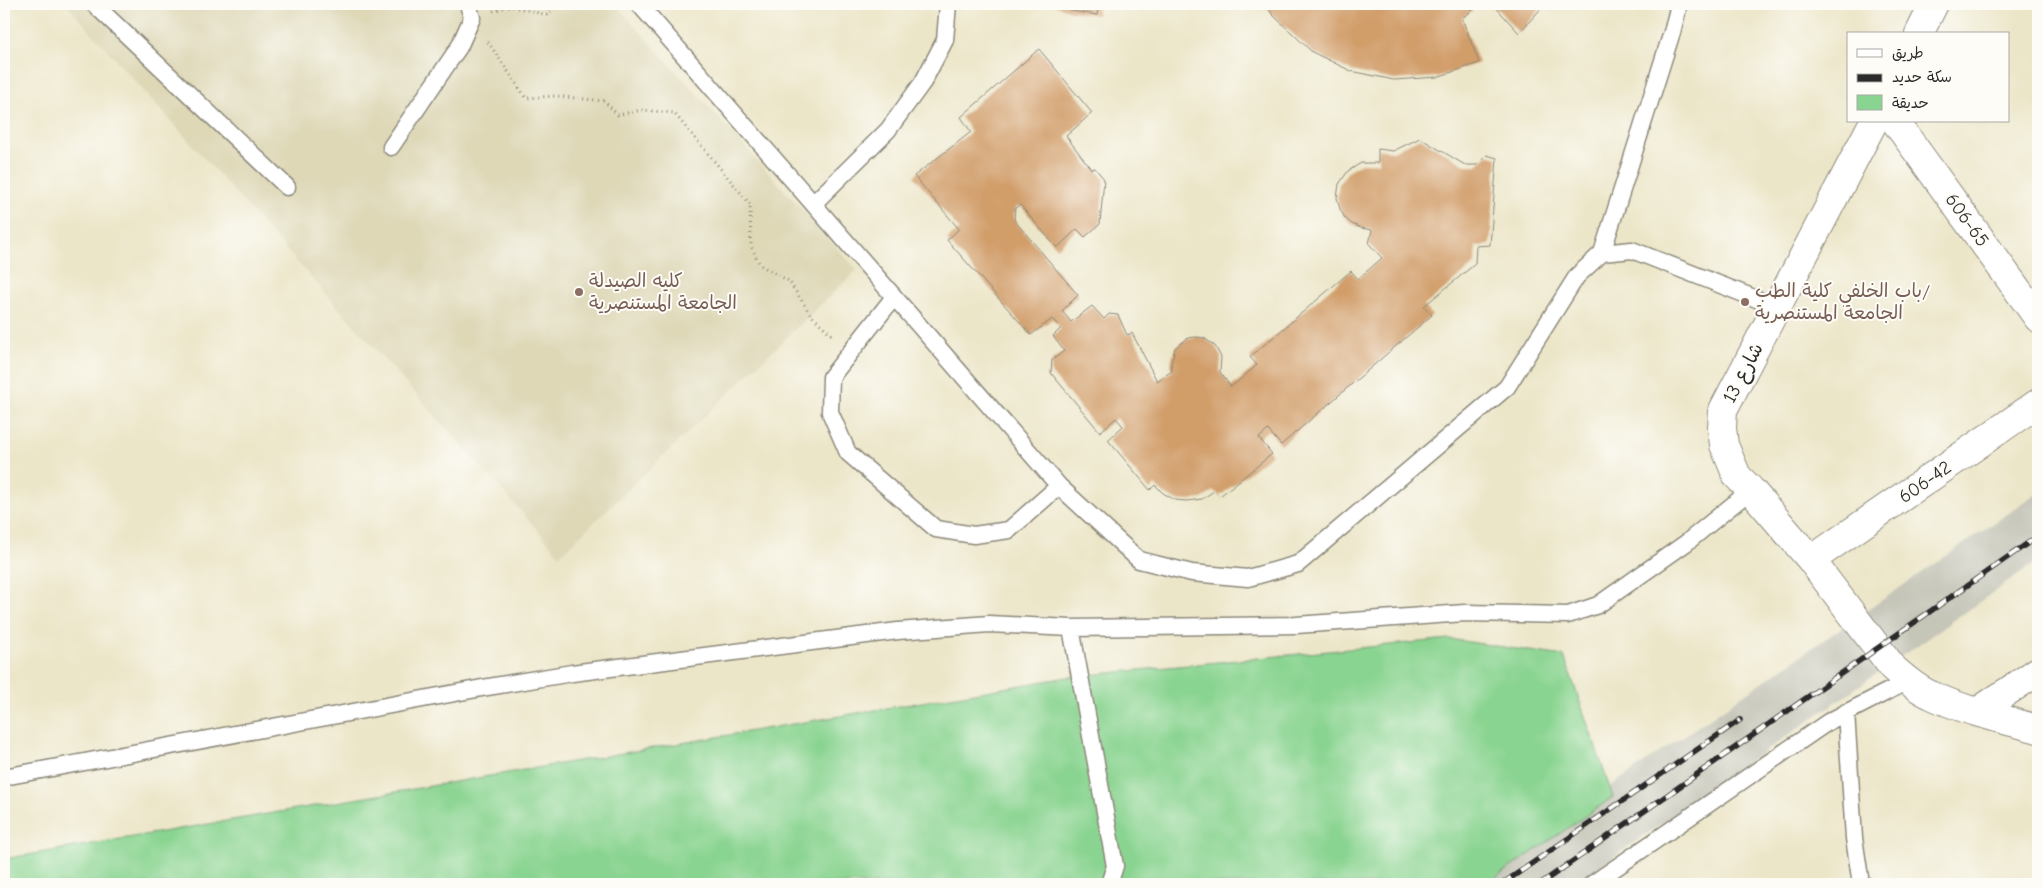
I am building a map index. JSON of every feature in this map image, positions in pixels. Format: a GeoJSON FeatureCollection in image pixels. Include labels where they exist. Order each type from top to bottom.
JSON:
{"type":"FeatureCollection","features":[{"type":"Feature","properties":{"kind":"street"},"geometry":{"type":"LineString","coordinates":[[1920,32],[1934,4]]}},
{"type":"Feature","properties":{"kind":"street","name":"شارع 13"},"geometry":{"type":"LineString","coordinates":[[1873,122],[1723,410],[1722,428],[1724,445],[1737,476],[1811,560],[1893,668],[1929,695],[1977,712],[2038,730]]}},
{"type":"Feature","properties":{"kind":"street","name":"606-65"},"geometry":{"type":"LineString","coordinates":[[1896,122],[2038,318]]}},
{"type":"Feature","properties":{"kind":"street","name":"606-42"},"geometry":{"type":"LineString","coordinates":[[1811,560],[2038,403]]}},
{"type":"Feature","properties":{"kind":"street"},"geometry":{"type":"LineString","coordinates":[[1977,712],[2038,670]]}},
{"type":"Feature","properties":{"kind":"lane"},"geometry":{"type":"LineString","coordinates":[[94,4],[287,187]]}},
{"type":"Feature","properties":{"kind":"lane"},"geometry":{"type":"LineString","coordinates":[[639,4],[1060,486],[1139,560],[1192,573],[1248,578],[1298,564],[1507,387],[1577,276],[1602,253],[1679,4]]}},
{"type":"Feature","properties":{"kind":"lane"},"geometry":{"type":"LineString","coordinates":[[813,204],[888,130],[923,82],[945,40],[948,4]]}},
{"type":"Feature","properties":{"kind":"lane"},"geometry":{"type":"LineString","coordinates":[[390,147],[459,47],[470,11]]}},
{"type":"Feature","properties":{"kind":"lane"},"geometry":{"type":"LineString","coordinates":[[1602,253],[1632,250],[1777,307]]}},
{"type":"Feature","properties":{"kind":"lane"},"geometry":{"type":"LineString","coordinates":[[894,297],[830,377],[830,412],[848,452],[936,529],[974,535],[1009,530],[1060,486]]}},
{"type":"Feature","properties":{"kind":"lane"},"geometry":{"type":"LineString","coordinates":[[4,777],[482,688],[572,674],[898,631],[989,624],[1071,628],[1296,625],[1466,613],[1568,615],[1598,605],[1686,542],[1751,490]]}},
{"type":"Feature","properties":{"kind":"lane"},"geometry":{"type":"LineString","coordinates":[[1071,628],[1115,866],[1109,884]]}},
{"type":"Feature","properties":{"kind":"lane"},"geometry":{"type":"LineString","coordinates":[[1592,884],[1828,722],[1908,681]]}},
{"type":"Feature","properties":{"kind":"lane"},"geometry":{"type":"LineString","coordinates":[[1846,712],[1854,838],[1861,884]]}},
{"type":"Feature","properties":{"kind":"path"},"geometry":{"type":"LineString","coordinates":[[559,4],[546,15],[510,6],[470,11],[526,98],[556,96],[604,101],[618,115],[641,110],[674,113],[750,204],[751,246],[760,265],[790,280],[811,315],[850,353]]}},
{"type":"Feature","properties":{"kind":"shaded area","name":"كليه الصيدلة الجامعة المستنصرية"},"geometry":{"type":"Polygon","coordinates":[[[66,4],[615,4],[857,270],[560,555],[66,4]]]}},
{"type":"Feature","properties":{"kind":"shaded area"},"geometry":{"type":"Polygon","coordinates":[[[2038,493],[2038,561],[1575,884],[1468,884],[2038,493]]]}},
{"type":"Feature","properties":{"kind":"green space"},"geometry":{"type":"Polygon","coordinates":[[[1449,639],[1564,656],[1613,797],[1486,884],[4,884],[4,859],[1068,677],[1449,639]]]}},
{"type":"Feature","properties":{"kind":"building"},"geometry":{"type":"Polygon","coordinates":[[[1052,4],[1099,4],[1097,15],[1071,11],[1052,4]]]}},
{"type":"Feature","properties":{"kind":"building"},"geometry":{"type":"Polygon","coordinates":[[[1266,4],[1481,4],[1462,18],[1479,63],[1437,77],[1394,80],[1351,71],[1312,52],[1272,14],[1266,4]]]}},
{"type":"Feature","properties":{"kind":"building"},"geometry":{"type":"Polygon","coordinates":[[[1493,4],[1545,4],[1519,33],[1493,4]]]}},
{"type":"Feature","properties":{"kind":"building"},"geometry":{"type":"Polygon","coordinates":[[[1039,49],[1092,113],[1066,136],[1091,169],[1095,168],[1104,179],[1100,224],[1085,237],[1077,229],[1057,248],[1020,205],[1015,208],[1014,220],[1078,295],[1062,311],[1071,322],[1092,306],[1104,319],[1109,314],[1118,315],[1127,335],[1132,333],[1157,381],[1172,371],[1171,363],[1175,348],[1188,338],[1196,337],[1204,338],[1215,346],[1221,357],[1220,372],[1231,387],[1257,365],[1250,357],[1351,271],[1358,279],[1382,258],[1369,244],[1372,230],[1352,224],[1345,218],[1337,198],[1339,184],[1348,171],[1361,163],[1378,163],[1378,149],[1393,151],[1420,138],[1465,165],[1477,165],[1487,155],[1497,158],[1490,245],[1476,246],[1475,264],[1424,306],[1432,315],[1281,445],[1268,430],[1259,438],[1272,454],[1220,496],[1214,491],[1202,499],[1175,500],[1163,493],[1155,485],[1150,490],[1108,440],[1123,426],[1116,418],[1100,432],[1051,373],[1052,360],[1064,351],[1053,336],[1061,328],[1052,319],[1031,335],[947,240],[959,229],[914,176],[971,132],[961,117],[1039,49]]]}},
{"type":"Feature","properties":{"kind":"railway"},"geometry":{"type":"LineString","coordinates":[[1540,884],[2038,536]]}},
{"type":"Feature","properties":{"kind":"railway"},"geometry":{"type":"LineString","coordinates":[[1502,884],[1740,720]]}},
{"type":"Feature","properties":{"kind":"place","name":"كليه الصيدلة الجامعة المستنصرية"},"geometry":{"type":"Point","coordinates":[579,292]}},
{"type":"Feature","properties":{"kind":"place","name":"باب الخلفي كلية الطب/ الجامعة المستنصرية"},"geometry":{"type":"Point","coordinates":[1745,302]}}]}
